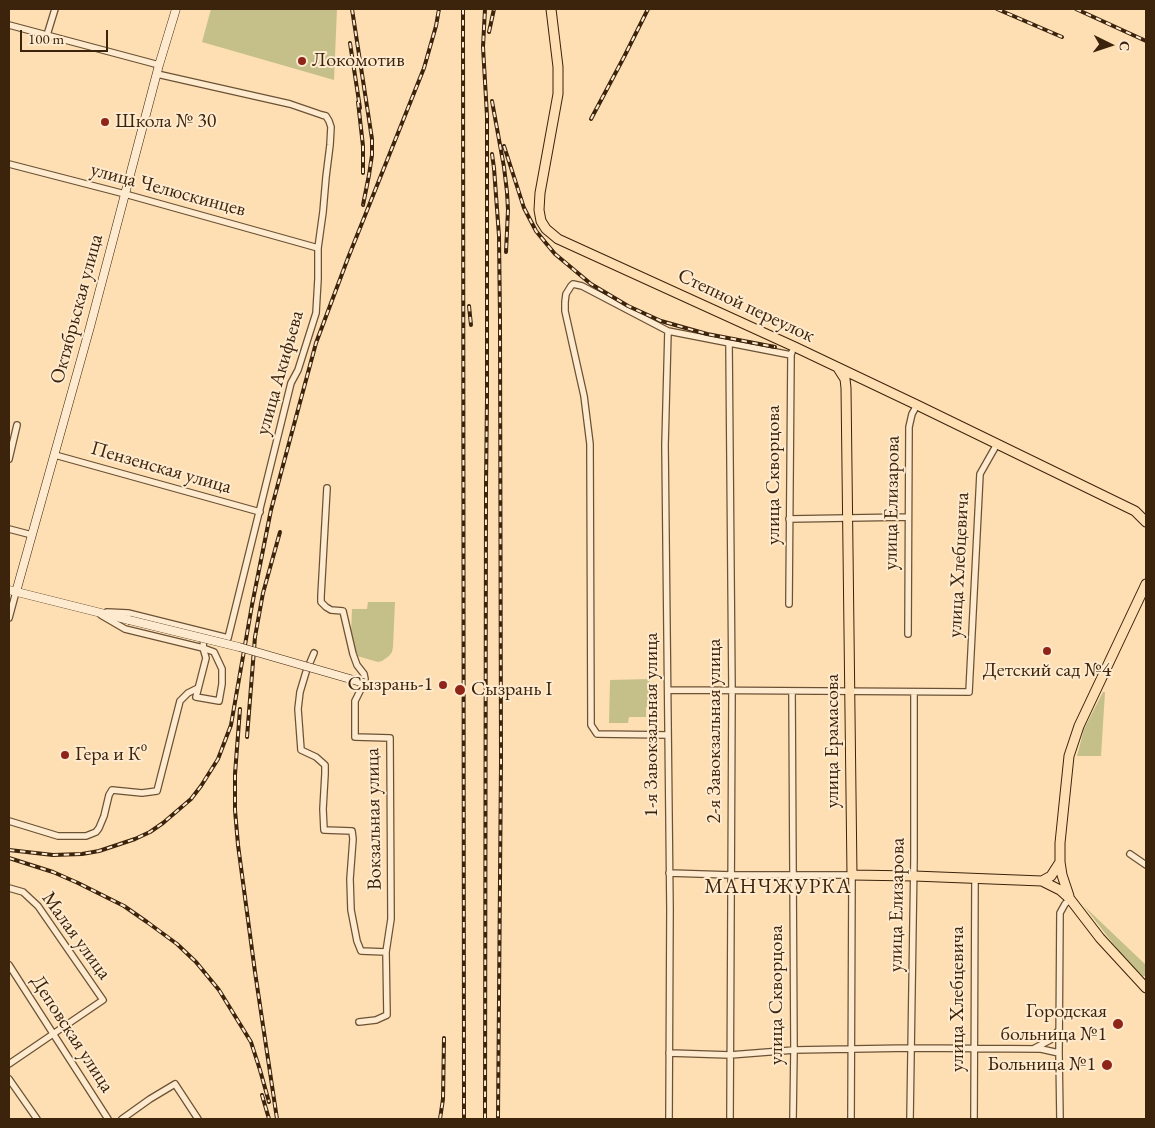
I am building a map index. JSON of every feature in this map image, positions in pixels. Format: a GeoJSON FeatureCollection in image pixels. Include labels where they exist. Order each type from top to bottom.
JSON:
{"type":"FeatureCollection","features":[{"type":"Feature","properties":{"kind":"main road","name":"Октябрьская улица"},"geometry":{"type":"LineString","coordinates":[[12,591],[32,535],[55,455],[159,65],[176,9]]}},
{"type":"Feature","properties":{"kind":"main road","name":"Степной переулок"},"geometry":{"type":"LineString","coordinates":[[551,9],[558,67],[558,94],[540,193],[539,210],[541,221],[546,229],[558,239],[793,351],[836,366],[864,379],[1135,511],[1146,522]]}},
{"type":"Feature","properties":{"kind":"main road","name":"улица Ерамасова"},"geometry":{"type":"LineString","coordinates":[[836,366],[845,379],[846,388],[852,875]]}},
{"type":"Feature","properties":{"kind":"main road"},"geometry":{"type":"LineString","coordinates":[[846,388],[852,380],[864,379]]}},
{"type":"Feature","properties":{"kind":"main road"},"geometry":{"type":"LineString","coordinates":[[1070,899],[1060,862],[1060,842],[1069,756],[1079,726],[1146,584]]}},
{"type":"Feature","properties":{"kind":"main road"},"geometry":{"type":"LineString","coordinates":[[12,591],[239,647],[363,686]]}},
{"type":"Feature","properties":{"kind":"main road"},"geometry":{"type":"LineString","coordinates":[[1042,881],[1051,876],[1060,862]]}},
{"type":"Feature","properties":{"kind":"main road"},"geometry":{"type":"LineString","coordinates":[[852,875],[1042,881],[1060,890],[1070,899],[1100,938],[1146,988]]}},
{"type":"Feature","properties":{"kind":"street"},"geometry":{"type":"LineString","coordinates":[[47,35],[55,9]]}},
{"type":"Feature","properties":{"kind":"street"},"geometry":{"type":"LineString","coordinates":[[9,25],[159,65]]}},
{"type":"Feature","properties":{"kind":"street","name":"улица Акифьева"},"geometry":{"type":"LineString","coordinates":[[157,74],[290,104],[326,116],[331,127],[318,248],[316,313],[292,384],[228,638],[205,632]]}},
{"type":"Feature","properties":{"kind":"street","name":"улица Челюскинцев"},"geometry":{"type":"LineString","coordinates":[[9,164],[318,248]]}},
{"type":"Feature","properties":{"kind":"street"},"geometry":{"type":"LineString","coordinates":[[668,735],[598,734],[591,725],[590,444],[584,396],[566,311],[566,294],[573,284],[582,286],[668,331],[729,343],[793,351]]}},
{"type":"Feature","properties":{"kind":"street","name":"1-я Завокзальная улица"},"geometry":{"type":"LineString","coordinates":[[668,331],[665,446],[670,909],[669,1119]]}},
{"type":"Feature","properties":{"kind":"street","name":"2-я Завокзальная улица"},"geometry":{"type":"LineString","coordinates":[[729,343],[732,691],[730,1119]]}},
{"type":"Feature","properties":{"kind":"street","name":"улица Скворцова"},"geometry":{"type":"LineString","coordinates":[[789,604],[793,351]]}},
{"type":"Feature","properties":{"kind":"street","name":"улица Елизарова"},"geometry":{"type":"LineString","coordinates":[[908,634],[909,427],[912,414],[917,405]]}},
{"type":"Feature","properties":{"kind":"street"},"geometry":{"type":"LineString","coordinates":[[9,459],[18,425]]}},
{"type":"Feature","properties":{"kind":"street","name":"улица Хлебцевича"},"geometry":{"type":"LineString","coordinates":[[914,692],[969,692],[980,474],[997,444]]}},
{"type":"Feature","properties":{"kind":"street","name":"Пензенская улица"},"geometry":{"type":"LineString","coordinates":[[55,455],[260,512]]}},
{"type":"Feature","properties":{"kind":"street"},"geometry":{"type":"LineString","coordinates":[[327,488],[321,602],[331,610],[343,611],[352,654],[364,674],[363,686]]}},
{"type":"Feature","properties":{"kind":"street"},"geometry":{"type":"LineString","coordinates":[[1135,511],[1146,516]]}},
{"type":"Feature","properties":{"kind":"street"},"geometry":{"type":"LineString","coordinates":[[790,520],[908,518]]}},
{"type":"Feature","properties":{"kind":"street"},"geometry":{"type":"LineString","coordinates":[[9,529],[32,535]]}},
{"type":"Feature","properties":{"kind":"street","name":"Октябрьская улица"},"geometry":{"type":"LineString","coordinates":[[9,618],[12,591]]}},
{"type":"Feature","properties":{"kind":"street"},"geometry":{"type":"LineString","coordinates":[[92,611],[125,629],[203,648],[214,652],[222,668],[222,684],[218,701],[196,697],[206,658],[203,648],[205,632],[128,613],[92,611]]}},
{"type":"Feature","properties":{"kind":"street","name":"Вокзальная улица"},"geometry":{"type":"LineString","coordinates":[[314,653],[300,692],[298,710],[301,750],[316,757],[324,765],[324,830],[352,831],[351,902],[357,942],[361,950],[386,952]]}},
{"type":"Feature","properties":{"kind":"street","name":"Вокзальная улица"},"geometry":{"type":"LineString","coordinates":[[359,1022],[376,1020],[387,1015],[386,952],[391,919],[390,738],[355,737],[355,701],[363,686]]}},
{"type":"Feature","properties":{"kind":"street"},"geometry":{"type":"LineString","coordinates":[[9,821],[58,836],[86,836],[96,832],[99,828],[109,794],[112,790],[142,793],[157,792],[180,701],[188,693],[198,688]]}},
{"type":"Feature","properties":{"kind":"street"},"geometry":{"type":"LineString","coordinates":[[668,690],[914,692]]}},
{"type":"Feature","properties":{"kind":"street","name":"улица Скворцова"},"geometry":{"type":"LineString","coordinates":[[792,691],[793,1119]]}},
{"type":"Feature","properties":{"kind":"street","name":"улица Елизарова"},"geometry":{"type":"LineString","coordinates":[[910,1119],[914,876],[914,692]]}},
{"type":"Feature","properties":{"kind":"street"},"geometry":{"type":"LineString","coordinates":[[1130,854],[1146,865]]}},
{"type":"Feature","properties":{"kind":"street"},"geometry":{"type":"LineString","coordinates":[[669,873],[852,875]]}},
{"type":"Feature","properties":{"kind":"street","name":"улица Ерамасова"},"geometry":{"type":"LineString","coordinates":[[851,1119],[852,875]]}},
{"type":"Feature","properties":{"kind":"street","name":"улица Хлебцевича"},"geometry":{"type":"LineString","coordinates":[[974,1119],[975,878]]}},
{"type":"Feature","properties":{"kind":"street","name":"Малая улица"},"geometry":{"type":"LineString","coordinates":[[9,888],[23,892],[38,906],[103,1000],[53,1034]]}},
{"type":"Feature","properties":{"kind":"street"},"geometry":{"type":"LineString","coordinates":[[1060,1119],[1060,913],[1070,899]]}},
{"type":"Feature","properties":{"kind":"street","name":"Деповская улица"},"geometry":{"type":"LineString","coordinates":[[9,966],[108,1119]]}},
{"type":"Feature","properties":{"kind":"street"},"geometry":{"type":"LineString","coordinates":[[1032,1049],[1050,1040],[1059,1030]]}},
{"type":"Feature","properties":{"kind":"street"},"geometry":{"type":"LineString","coordinates":[[9,1064],[53,1034]]}},
{"type":"Feature","properties":{"kind":"street"},"geometry":{"type":"LineString","coordinates":[[669,1053],[730,1055],[794,1050],[911,1048],[1041,1049],[1059,1054]]}},
{"type":"Feature","properties":{"kind":"street"},"geometry":{"type":"LineString","coordinates":[[9,1079],[37,1119]]}},
{"type":"Feature","properties":{"kind":"street"},"geometry":{"type":"LineString","coordinates":[[122,1119],[175,1084],[198,1119]]}},
{"type":"Feature","properties":{"kind":"shaded area","name":"Локомотив"},"geometry":{"type":"Polygon","coordinates":[[[211,9],[337,9],[334,80],[202,42],[211,9]]]}},
{"type":"Feature","properties":{"kind":"shaded area"},"geometry":{"type":"Polygon","coordinates":[[[368,602],[395,602],[392,652],[382,661],[378,662],[357,656],[351,634],[352,609],[367,609],[368,602]]]}},
{"type":"Feature","properties":{"kind":"shaded area"},"geometry":{"type":"Polygon","coordinates":[[[650,679],[650,683],[655,683],[656,707],[646,707],[646,717],[629,717],[628,723],[609,723],[610,680],[650,679]]]}},
{"type":"Feature","properties":{"kind":"shaded area"},"geometry":{"type":"Polygon","coordinates":[[[1103,692],[1105,692],[1101,756],[1077,756],[1084,729],[1103,692]]]}},
{"type":"Feature","properties":{"kind":"shaded area"},"geometry":{"type":"Polygon","coordinates":[[[1084,906],[1146,965],[1146,976],[1142,976],[1125,959],[1084,906]]]}},
{"type":"Feature","properties":{"kind":"railway"},"geometry":{"type":"LineString","coordinates":[[352,9],[372,139],[372,155],[363,205]]}},
{"type":"Feature","properties":{"kind":"railway"},"geometry":{"type":"LineString","coordinates":[[9,850],[53,855],[82,854],[99,851],[135,839],[163,823],[191,799],[218,759],[231,725],[271,510],[316,343],[424,68],[439,9]]}},
{"type":"Feature","properties":{"kind":"railway"},"geometry":{"type":"LineString","coordinates":[[463,9],[464,1119]]}},
{"type":"Feature","properties":{"kind":"railway"},"geometry":{"type":"LineString","coordinates":[[485,9],[483,47],[487,116],[487,399],[485,1119]]}},
{"type":"Feature","properties":{"kind":"railway"},"geometry":{"type":"LineString","coordinates":[[489,32],[494,9]]}},
{"type":"Feature","properties":{"kind":"railway"},"geometry":{"type":"LineString","coordinates":[[591,119],[648,9]]}},
{"type":"Feature","properties":{"kind":"railway"},"geometry":{"type":"LineString","coordinates":[[997,9],[1062,37]]}},
{"type":"Feature","properties":{"kind":"railway"},"geometry":{"type":"LineString","coordinates":[[1076,9],[1146,41]]}},
{"type":"Feature","properties":{"kind":"railway"},"geometry":{"type":"LineString","coordinates":[[350,43],[360,108]]}},
{"type":"Feature","properties":{"kind":"railway"},"geometry":{"type":"LineString","coordinates":[[492,101],[507,192],[506,252]]}},
{"type":"Feature","properties":{"kind":"railway"},"geometry":{"type":"LineString","coordinates":[[358,102],[363,146],[363,173]]}},
{"type":"Feature","properties":{"kind":"railway"},"geometry":{"type":"LineString","coordinates":[[504,146],[524,208],[536,231],[555,254],[591,284],[628,306],[661,321],[707,334],[775,347]]}},
{"type":"Feature","properties":{"kind":"railway"},"geometry":{"type":"LineString","coordinates":[[492,154],[499,236],[500,319],[501,761],[498,1119]]}},
{"type":"Feature","properties":{"kind":"railway"},"geometry":{"type":"LineString","coordinates":[[469,306],[471,325]]}},
{"type":"Feature","properties":{"kind":"railway"},"geometry":{"type":"LineString","coordinates":[[247,737],[255,637],[263,593],[280,532]]}},
{"type":"Feature","properties":{"kind":"railway"},"geometry":{"type":"LineString","coordinates":[[240,709],[235,774],[235,810],[238,845],[277,1119]]}},
{"type":"Feature","properties":{"kind":"railway"},"geometry":{"type":"LineString","coordinates":[[9,858],[53,872],[124,906],[177,944],[196,962],[219,990],[251,1042],[269,1102]]}},
{"type":"Feature","properties":{"kind":"railway"},"geometry":{"type":"LineString","coordinates":[[440,1119],[443,1099],[444,1038]]}},
{"type":"Feature","properties":{"kind":"railway"},"geometry":{"type":"LineString","coordinates":[[262,1095],[269,1119]]}},
{"type":"Feature","properties":{"kind":"place","name":"Локомотив"},"geometry":{"type":"Point","coordinates":[302,61]}},
{"type":"Feature","properties":{"kind":"place","name":"Школа № 30"},"geometry":{"type":"Point","coordinates":[105,122]}},
{"type":"Feature","properties":{"kind":"place","name":"Детский сад №4"},"geometry":{"type":"Point","coordinates":[1047,651]}},
{"type":"Feature","properties":{"kind":"place","name":"Сызрань-1"},"geometry":{"type":"Point","coordinates":[443,685]}},
{"type":"Feature","properties":{"kind":"place","name":"Сызрань I"},"geometry":{"type":"Point","coordinates":[460,690]}},
{"type":"Feature","properties":{"kind":"place","name":"Гера и К⁰"},"geometry":{"type":"Point","coordinates":[65,755]}},
{"type":"Feature","properties":{"kind":"place","name":"Городская больница №1"},"geometry":{"type":"Point","coordinates":[1118,1024]}},
{"type":"Feature","properties":{"kind":"place","name":"Больница №1"},"geometry":{"type":"Point","coordinates":[1107,1065]}},
{"type":"Feature","properties":{"kind":"district","name":"МАНЧЖУРКА"},"geometry":{"type":"Point","coordinates":[778,887]}}]}
